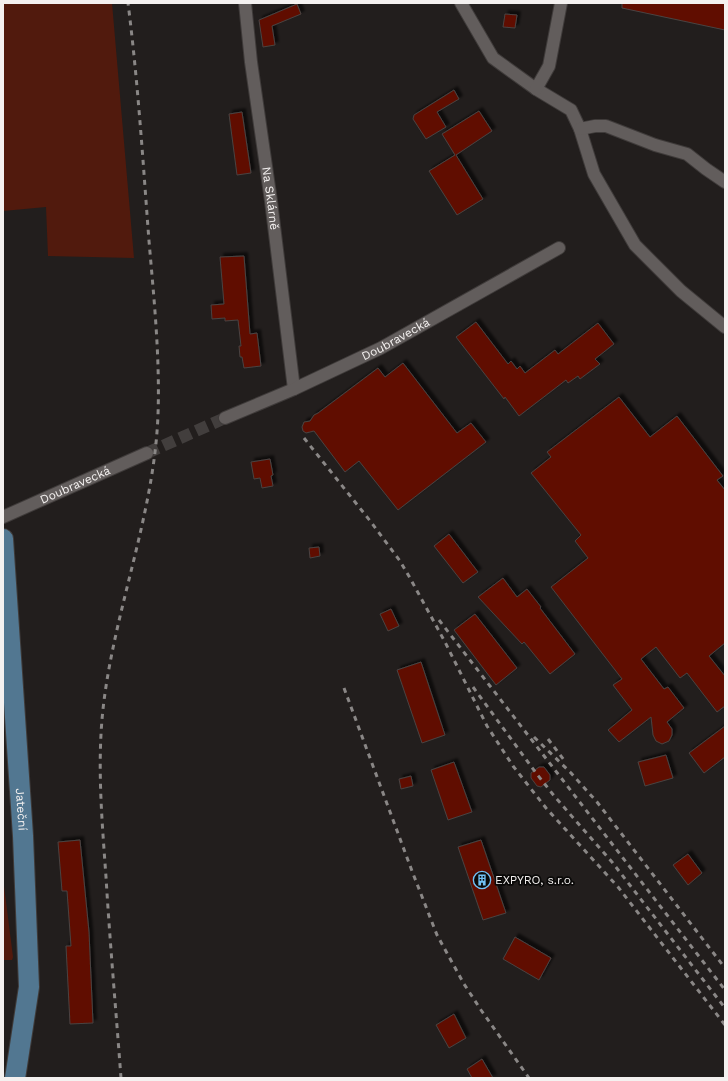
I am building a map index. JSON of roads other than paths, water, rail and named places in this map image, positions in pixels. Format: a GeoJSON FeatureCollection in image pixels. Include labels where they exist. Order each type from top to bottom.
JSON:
{"type":"FeatureCollection","features":[{"type":"Feature","properties":{"kind":"main road","name":"Jateční"},"geometry":{"type":"LineString","coordinates":[[3,539],[23,836],[29,987],[15,1078]]}},
{"type":"Feature","properties":{"kind":"street"},"geometry":{"type":"LineString","coordinates":[[461,3],[493,58],[536,89],[571,110],[580,129],[594,174],[635,245],[681,290],[725,327]]}},
{"type":"Feature","properties":{"kind":"street"},"geometry":{"type":"LineString","coordinates":[[536,89],[549,66],[560,3]]}},
{"type":"Feature","properties":{"kind":"street","name":"Na Sklárně"},"geometry":{"type":"LineString","coordinates":[[248,5],[251,62],[271,201],[294,389]]}},
{"type":"Feature","properties":{"kind":"street"},"geometry":{"type":"LineString","coordinates":[[580,129],[595,126],[606,126],[655,145],[687,154],[725,182]]}},
{"type":"Feature","properties":{"kind":"street","name":"Doubravecká"},"geometry":{"type":"LineString","coordinates":[[226,418],[294,389],[381,348],[559,248]]}},
{"type":"Feature","properties":{"kind":"street","name":"Doubravecká"},"geometry":{"type":"LineString","coordinates":[[3,517],[147,452]]}},
{"type":"Feature","properties":{"kind":"tunnel"},"geometry":{"type":"LineString","coordinates":[[147,453],[225,418]]}},
{"type":"Feature","properties":{"kind":"railway"},"geometry":{"type":"LineString","coordinates":[[121,1078],[102,814],[100,772],[101,730],[108,672],[149,490],[155,453],[158,415],[155,306],[132,33],[128,3]]}},
{"type":"Feature","properties":{"kind":"railway"},"geometry":{"type":"LineString","coordinates":[[304,438],[400,561],[445,642],[487,726],[513,766],[546,808],[618,887],[725,1025]]}},
{"type":"Feature","properties":{"kind":"railway"},"geometry":{"type":"LineString","coordinates":[[439,620],[725,990]]}},
{"type":"Feature","properties":{"kind":"railway"},"geometry":{"type":"LineString","coordinates":[[473,687],[536,773],[612,862],[725,1008]]}},
{"type":"Feature","properties":{"kind":"railway"},"geometry":{"type":"LineString","coordinates":[[344,688],[437,935],[464,984],[529,1078]]}},
{"type":"Feature","properties":{"kind":"railway"},"geometry":{"type":"LineString","coordinates":[[534,737],[571,773],[597,802],[725,968]]}},
{"type":"Feature","properties":{"kind":"railway"},"geometry":{"type":"LineString","coordinates":[[548,739],[564,760]]}},
{"type":"Feature","properties":{"kind":"place","name":"EXPYRO, s.r.o."},"geometry":{"type":"Point","coordinates":[482,880]}}]}
